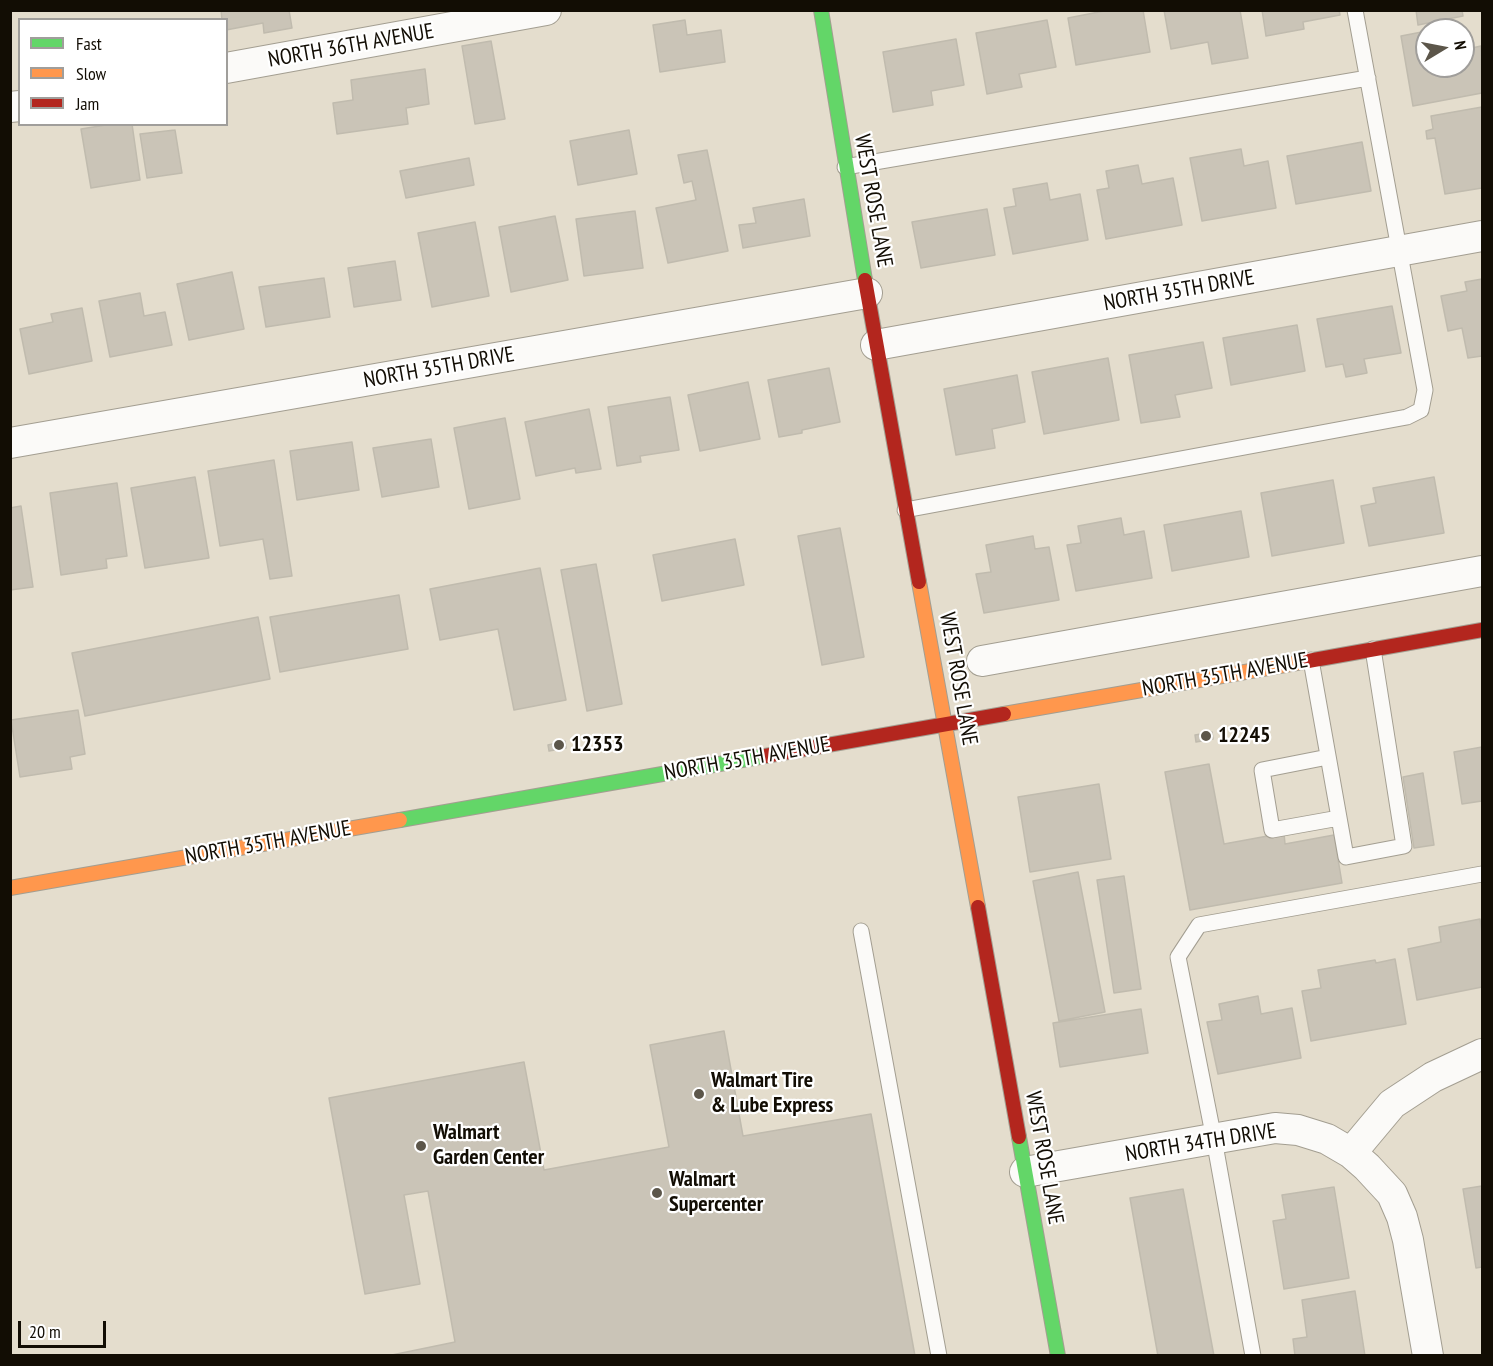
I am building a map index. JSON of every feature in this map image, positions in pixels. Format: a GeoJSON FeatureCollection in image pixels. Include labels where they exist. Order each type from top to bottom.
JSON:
{"type":"FeatureCollection","features":[{"type":"Feature","properties":{"kind":"main road","name":"WEST ROSE LANE"},"geometry":{"type":"LineString","coordinates":[[821,10],[845,166],[905,510],[946,724],[1058,1356]]}},
{"type":"Feature","properties":{"kind":"main road","name":"NORTH 35TH AVENUE"},"geometry":{"type":"LineString","coordinates":[[10,888],[1482,630]]}},
{"type":"Feature","properties":{"kind":"street","name":"NORTH 36TH AVENUE"},"geometry":{"type":"LineString","coordinates":[[228,68],[546,10]]}},
{"type":"Feature","properties":{"kind":"street","name":"NORTH 35TH DRIVE"},"geometry":{"type":"LineString","coordinates":[[876,345],[1482,236]]}},
{"type":"Feature","properties":{"kind":"street","name":"NORTH 35TH DRIVE"},"geometry":{"type":"LineString","coordinates":[[10,443],[867,293]]}},
{"type":"Feature","properties":{"kind":"street"},"geometry":{"type":"LineString","coordinates":[[982,661],[1482,571]]}},
{"type":"Feature","properties":{"kind":"street"},"geometry":{"type":"LineString","coordinates":[[1351,1153],[1392,1104],[1433,1077],[1482,1054]]}},
{"type":"Feature","properties":{"kind":"street","name":"NORTH 34TH DRIVE"},"geometry":{"type":"LineString","coordinates":[[1025,1172],[1275,1128],[1298,1130],[1327,1140],[1351,1153],[1392,1194],[1402,1217],[1408,1240],[1428,1356]]}},
{"type":"Feature","properties":{"kind":"lane"},"geometry":{"type":"LineString","coordinates":[[905,510],[1395,419],[1421,410],[1425,390],[1355,10]]}},
{"type":"Feature","properties":{"kind":"lane"},"geometry":{"type":"LineString","coordinates":[[845,166],[1368,78]]}},
{"type":"Feature","properties":{"kind":"lane"},"geometry":{"type":"LineString","coordinates":[[1311,660],[1346,857],[1404,846],[1373,649]]}},
{"type":"Feature","properties":{"kind":"lane"},"geometry":{"type":"LineString","coordinates":[[1328,757],[1262,770],[1272,830],[1339,818]]}},
{"type":"Feature","properties":{"kind":"lane"},"geometry":{"type":"LineString","coordinates":[[1253,1356],[1179,957],[1199,925],[1482,874]]}},
{"type":"Feature","properties":{"kind":"lane"},"geometry":{"type":"LineString","coordinates":[[861,931],[939,1356]]}},
{"type":"Feature","properties":{"kind":"building"},"geometry":{"type":"Polygon","coordinates":[[[221,10],[289,10],[292,28],[264,33],[263,23],[228,30],[228,18],[222,18],[221,10]]]}},
{"type":"Feature","properties":{"kind":"building"},"geometry":{"type":"Polygon","coordinates":[[[1109,10],[1143,10],[1150,52],[1076,65],[1068,18],[1109,10]]]}},
{"type":"Feature","properties":{"kind":"building"},"geometry":{"type":"Polygon","coordinates":[[[1164,10],[1240,10],[1248,58],[1212,64],[1208,42],[1171,49],[1164,10]]]}},
{"type":"Feature","properties":{"kind":"building"},"geometry":{"type":"Polygon","coordinates":[[[1262,10],[1339,10],[1340,15],[1303,22],[1304,29],[1266,36],[1262,10]]]}},
{"type":"Feature","properties":{"kind":"building"},"geometry":{"type":"Polygon","coordinates":[[[1416,10],[1462,10],[1463,16],[1453,18],[1417,18],[1416,10]]]}},
{"type":"Feature","properties":{"kind":"building"},"geometry":{"type":"Polygon","coordinates":[[[685,20],[687,35],[721,30],[725,62],[660,72],[653,25],[685,20]]]}},
{"type":"Feature","properties":{"kind":"building"},"geometry":{"type":"Polygon","coordinates":[[[1047,20],[1056,67],[1019,74],[1022,87],[987,94],[976,33],[1047,20]]]}},
{"type":"Feature","properties":{"kind":"building"},"geometry":{"type":"Polygon","coordinates":[[[1415,33],[1415,78],[1475,78],[1475,47],[1481,46],[1482,93],[1413,106],[1401,36],[1415,33]]]}},
{"type":"Feature","properties":{"kind":"building"},"geometry":{"type":"Polygon","coordinates":[[[956,39],[964,85],[931,91],[933,105],[893,112],[883,52],[956,39]]]}},
{"type":"Feature","properties":{"kind":"building"},"geometry":{"type":"Polygon","coordinates":[[[491,41],[505,119],[475,124],[462,46],[491,41]]]}},
{"type":"Feature","properties":{"kind":"building"},"geometry":{"type":"Polygon","coordinates":[[[425,69],[429,104],[406,108],[408,124],[337,134],[333,103],[353,100],[351,80],[425,69]]]}},
{"type":"Feature","properties":{"kind":"building"},"geometry":{"type":"Polygon","coordinates":[[[1482,107],[1482,188],[1445,194],[1435,138],[1427,139],[1426,131],[1433,129],[1431,116],[1482,107]]]}},
{"type":"Feature","properties":{"kind":"building"},"geometry":{"type":"Polygon","coordinates":[[[100,126],[132,126],[140,180],[91,188],[81,129],[100,126]]]}},
{"type":"Feature","properties":{"kind":"building"},"geometry":{"type":"Polygon","coordinates":[[[175,130],[182,173],[147,178],[140,134],[175,130]]]}},
{"type":"Feature","properties":{"kind":"building"},"geometry":{"type":"Polygon","coordinates":[[[629,130],[637,174],[578,185],[570,141],[629,130]]]}},
{"type":"Feature","properties":{"kind":"building"},"geometry":{"type":"Polygon","coordinates":[[[1362,142],[1371,191],[1296,204],[1287,156],[1362,142]]]}},
{"type":"Feature","properties":{"kind":"building"},"geometry":{"type":"Polygon","coordinates":[[[1241,149],[1244,166],[1268,161],[1276,208],[1202,221],[1190,158],[1241,149]]]}},
{"type":"Feature","properties":{"kind":"building"},"geometry":{"type":"Polygon","coordinates":[[[707,150],[728,251],[668,263],[656,208],[696,200],[692,181],[684,183],[678,155],[707,150]]]}},
{"type":"Feature","properties":{"kind":"building"},"geometry":{"type":"Polygon","coordinates":[[[469,158],[474,185],[406,198],[400,171],[469,158]]]}},
{"type":"Feature","properties":{"kind":"building"},"geometry":{"type":"Polygon","coordinates":[[[1138,165],[1142,184],[1173,178],[1182,225],[1106,239],[1097,190],[1109,188],[1106,171],[1138,165]]]}},
{"type":"Feature","properties":{"kind":"building"},"geometry":{"type":"Polygon","coordinates":[[[1047,183],[1050,200],[1080,194],[1088,240],[1013,254],[1004,208],[1016,206],[1013,189],[1047,183]]]}},
{"type":"Feature","properties":{"kind":"building"},"geometry":{"type":"Polygon","coordinates":[[[804,199],[810,236],[743,248],[739,225],[756,223],[753,208],[804,199]]]}},
{"type":"Feature","properties":{"kind":"building"},"geometry":{"type":"Polygon","coordinates":[[[987,209],[995,255],[921,268],[912,222],[987,209]]]}},
{"type":"Feature","properties":{"kind":"building"},"geometry":{"type":"Polygon","coordinates":[[[635,211],[643,268],[584,276],[576,219],[635,211]]]}},
{"type":"Feature","properties":{"kind":"building"},"geometry":{"type":"Polygon","coordinates":[[[555,216],[568,280],[511,292],[499,227],[555,216]]]}},
{"type":"Feature","properties":{"kind":"building"},"geometry":{"type":"Polygon","coordinates":[[[475,222],[489,296],[432,307],[418,233],[475,222]]]}},
{"type":"Feature","properties":{"kind":"building"},"geometry":{"type":"Polygon","coordinates":[[[395,261],[401,300],[354,307],[348,268],[395,261]]]}},
{"type":"Feature","properties":{"kind":"building"},"geometry":{"type":"Polygon","coordinates":[[[232,272],[244,329],[189,340],[177,284],[232,272]]]}},
{"type":"Feature","properties":{"kind":"building"},"geometry":{"type":"Polygon","coordinates":[[[324,278],[330,317],[266,327],[259,287],[324,278]]]}},
{"type":"Feature","properties":{"kind":"building"},"geometry":{"type":"Polygon","coordinates":[[[1482,279],[1482,356],[1468,358],[1462,328],[1448,331],[1441,296],[1467,291],[1465,282],[1482,279]]]}},
{"type":"Feature","properties":{"kind":"building"},"geometry":{"type":"Polygon","coordinates":[[[140,293],[144,316],[165,312],[172,345],[110,357],[99,301],[140,293]]]}},
{"type":"Feature","properties":{"kind":"building"},"geometry":{"type":"Polygon","coordinates":[[[1392,306],[1401,353],[1364,359],[1367,373],[1346,377],[1343,364],[1326,367],[1317,319],[1392,306]]]}},
{"type":"Feature","properties":{"kind":"building"},"geometry":{"type":"Polygon","coordinates":[[[82,308],[92,361],[29,374],[20,329],[53,322],[51,314],[82,308]]]}},
{"type":"Feature","properties":{"kind":"building"},"geometry":{"type":"Polygon","coordinates":[[[1297,325],[1305,371],[1231,385],[1223,338],[1297,325]]]}},
{"type":"Feature","properties":{"kind":"building"},"geometry":{"type":"Polygon","coordinates":[[[1203,342],[1212,388],[1175,395],[1180,417],[1141,423],[1129,355],[1203,342]]]}},
{"type":"Feature","properties":{"kind":"building"},"geometry":{"type":"Polygon","coordinates":[[[1108,358],[1119,420],[1044,434],[1032,372],[1108,358]]]}},
{"type":"Feature","properties":{"kind":"building"},"geometry":{"type":"Polygon","coordinates":[[[829,368],[840,422],[779,437],[768,380],[829,368]]]}},
{"type":"Feature","properties":{"kind":"building"},"geometry":{"type":"Polygon","coordinates":[[[1017,375],[1025,422],[992,429],[995,448],[956,455],[944,389],[1017,375]]]}},
{"type":"Feature","properties":{"kind":"building"},"geometry":{"type":"Polygon","coordinates":[[[748,382],[760,439],[700,451],[688,395],[748,382]]]}},
{"type":"Feature","properties":{"kind":"building"},"geometry":{"type":"Polygon","coordinates":[[[670,397],[679,450],[640,456],[641,462],[617,466],[608,407],[670,397]]]}},
{"type":"Feature","properties":{"kind":"building"},"geometry":{"type":"Polygon","coordinates":[[[589,409],[601,469],[576,473],[575,468],[536,476],[525,422],[589,409]]]}},
{"type":"Feature","properties":{"kind":"building"},"geometry":{"type":"Polygon","coordinates":[[[505,418],[520,499],[469,509],[454,428],[505,418]]]}},
{"type":"Feature","properties":{"kind":"building"},"geometry":{"type":"Polygon","coordinates":[[[431,439],[439,487],[382,497],[373,448],[431,439]]]}},
{"type":"Feature","properties":{"kind":"building"},"geometry":{"type":"Polygon","coordinates":[[[352,442],[359,490],[297,500],[290,451],[352,442]]]}},
{"type":"Feature","properties":{"kind":"building"},"geometry":{"type":"Polygon","coordinates":[[[274,460],[292,576],[270,579],[263,539],[220,546],[208,471],[274,460]]]}},
{"type":"Feature","properties":{"kind":"building"},"geometry":{"type":"Polygon","coordinates":[[[195,477],[209,558],[145,568],[131,488],[195,477]]]}},
{"type":"Feature","properties":{"kind":"building"},"geometry":{"type":"Polygon","coordinates":[[[1434,477],[1444,533],[1369,546],[1361,506],[1376,503],[1373,488],[1434,477]]]}},
{"type":"Feature","properties":{"kind":"building"},"geometry":{"type":"Polygon","coordinates":[[[1333,480],[1344,543],[1272,556],[1261,493],[1333,480]]]}},
{"type":"Feature","properties":{"kind":"building"},"geometry":{"type":"Polygon","coordinates":[[[117,483],[127,556],[106,559],[107,568],[61,575],[50,493],[117,483]]]}},
{"type":"Feature","properties":{"kind":"building"},"geometry":{"type":"Polygon","coordinates":[[[21,506],[33,587],[10,590],[10,508],[21,506]]]}},
{"type":"Feature","properties":{"kind":"building"},"geometry":{"type":"Polygon","coordinates":[[[1241,511],[1249,557],[1172,571],[1164,525],[1241,511]]]}},
{"type":"Feature","properties":{"kind":"building"},"geometry":{"type":"Polygon","coordinates":[[[1121,518],[1124,535],[1144,531],[1152,578],[1076,591],[1067,545],[1081,543],[1078,526],[1121,518]]]}},
{"type":"Feature","properties":{"kind":"building"},"geometry":{"type":"Polygon","coordinates":[[[840,528],[864,657],[822,665],[798,536],[840,528]]]}},
{"type":"Feature","properties":{"kind":"building"},"geometry":{"type":"Polygon","coordinates":[[[1033,536],[1035,549],[1049,547],[1059,600],[984,613],[976,574],[991,572],[986,545],[1033,536]]]}},
{"type":"Feature","properties":{"kind":"building"},"geometry":{"type":"Polygon","coordinates":[[[735,539],[744,585],[662,601],[653,555],[735,539]]]}},
{"type":"Feature","properties":{"kind":"building"},"geometry":{"type":"Polygon","coordinates":[[[596,564],[622,704],[587,711],[561,570],[596,564]]]}},
{"type":"Feature","properties":{"kind":"building"},"geometry":{"type":"Polygon","coordinates":[[[540,568],[566,700],[514,710],[498,629],[440,640],[430,589],[540,568]]]}},
{"type":"Feature","properties":{"kind":"building"},"geometry":{"type":"Polygon","coordinates":[[[399,595],[408,649],[280,672],[270,617],[399,595]]]}},
{"type":"Feature","properties":{"kind":"building"},"geometry":{"type":"Polygon","coordinates":[[[258,617],[270,679],[85,716],[72,653],[258,617]]]}},
{"type":"Feature","properties":{"kind":"building"},"geometry":{"type":"Polygon","coordinates":[[[78,710],[85,754],[70,757],[72,769],[20,777],[11,720],[78,710]]]}},
{"type":"Feature","properties":{"kind":"building"},"geometry":{"type":"Polygon","coordinates":[[[1212,732],[1213,739],[1196,742],[1195,735],[1212,732]]]}},
{"type":"Feature","properties":{"kind":"building"},"geometry":{"type":"Polygon","coordinates":[[[565,741],[566,748],[549,751],[548,745],[565,741]]]}},
{"type":"Feature","properties":{"kind":"building"},"geometry":{"type":"Polygon","coordinates":[[[1482,747],[1482,801],[1462,804],[1454,752],[1482,747]]]}},
{"type":"Feature","properties":{"kind":"building"},"geometry":{"type":"Polygon","coordinates":[[[1209,764],[1224,844],[1284,833],[1285,844],[1334,835],[1342,883],[1190,910],[1165,772],[1209,764]]]}},
{"type":"Feature","properties":{"kind":"building"},"geometry":{"type":"Polygon","coordinates":[[[1423,773],[1434,845],[1414,848],[1403,777],[1423,773]]]}},
{"type":"Feature","properties":{"kind":"building"},"geometry":{"type":"Polygon","coordinates":[[[1099,784],[1111,859],[1030,872],[1018,797],[1099,784]]]}},
{"type":"Feature","properties":{"kind":"building"},"geometry":{"type":"Polygon","coordinates":[[[1078,872],[1105,1012],[1059,1021],[1033,881],[1078,872]]]}},
{"type":"Feature","properties":{"kind":"building"},"geometry":{"type":"Polygon","coordinates":[[[1124,876],[1141,989],[1114,993],[1097,880],[1124,876]]]}},
{"type":"Feature","properties":{"kind":"building"},"geometry":{"type":"Polygon","coordinates":[[[1480,919],[1482,987],[1417,1000],[1408,949],[1441,942],[1439,927],[1480,919]]]}},
{"type":"Feature","properties":{"kind":"building"},"geometry":{"type":"Polygon","coordinates":[[[1395,959],[1406,1024],[1311,1041],[1302,991],[1321,988],[1318,970],[1375,960],[1376,963],[1395,959]]]}},
{"type":"Feature","properties":{"kind":"building"},"geometry":{"type":"Polygon","coordinates":[[[1258,996],[1261,1014],[1292,1008],[1301,1058],[1218,1074],[1207,1022],[1222,1020],[1219,1004],[1258,996]]]}},
{"type":"Feature","properties":{"kind":"building"},"geometry":{"type":"Polygon","coordinates":[[[1141,1009],[1148,1053],[1060,1067],[1053,1023],[1141,1009]]]}},
{"type":"Feature","properties":{"kind":"building","name":"Walmart Supercenter"},"geometry":{"type":"Polygon","coordinates":[[[724,1031],[743,1136],[871,1114],[915,1356],[387,1356],[455,1342],[428,1191],[404,1195],[420,1284],[365,1294],[329,1098],[524,1062],[544,1170],[669,1147],[650,1045],[724,1031]]]}},
{"type":"Feature","properties":{"kind":"building"},"geometry":{"type":"Polygon","coordinates":[[[1482,1186],[1482,1267],[1476,1268],[1463,1189],[1482,1186]]]}},
{"type":"Feature","properties":{"kind":"building"},"geometry":{"type":"Polygon","coordinates":[[[1334,1187],[1349,1278],[1284,1289],[1273,1221],[1286,1219],[1282,1195],[1334,1187]]]}},
{"type":"Feature","properties":{"kind":"building"},"geometry":{"type":"Polygon","coordinates":[[[1183,1189],[1214,1356],[1158,1356],[1130,1198],[1183,1189]]]}},
{"type":"Feature","properties":{"kind":"building"},"geometry":{"type":"Polygon","coordinates":[[[1355,1291],[1365,1356],[1295,1356],[1293,1339],[1307,1337],[1302,1300],[1355,1291]]]}},
{"type":"Feature","properties":{"kind":"traffic: fast"},"geometry":{"type":"LineString","coordinates":[[821,10],[865,280]]}},
{"type":"Feature","properties":{"kind":"traffic: fast"},"geometry":{"type":"LineString","coordinates":[[400,820],[765,756]]}},
{"type":"Feature","properties":{"kind":"traffic: fast"},"geometry":{"type":"LineString","coordinates":[[1019,1137],[1058,1356]]}},
{"type":"Feature","properties":{"kind":"traffic: slow"},"geometry":{"type":"LineString","coordinates":[[919,582],[978,907]]}},
{"type":"Feature","properties":{"kind":"traffic: slow"},"geometry":{"type":"LineString","coordinates":[[1004,714],[1308,661]]}},
{"type":"Feature","properties":{"kind":"traffic: slow"},"geometry":{"type":"LineString","coordinates":[[10,888],[400,820]]}},
{"type":"Feature","properties":{"kind":"traffic: jam"},"geometry":{"type":"LineString","coordinates":[[865,280],[919,582]]}},
{"type":"Feature","properties":{"kind":"traffic: jam"},"geometry":{"type":"LineString","coordinates":[[1308,661],[1482,630]]}},
{"type":"Feature","properties":{"kind":"traffic: jam"},"geometry":{"type":"LineString","coordinates":[[765,756],[1004,714]]}},
{"type":"Feature","properties":{"kind":"traffic: jam"},"geometry":{"type":"LineString","coordinates":[[978,907],[1019,1137]]}},
{"type":"Feature","properties":{"kind":"place","name":"12245"},"geometry":{"type":"Point","coordinates":[1206,736]}},
{"type":"Feature","properties":{"kind":"place","name":"12353"},"geometry":{"type":"Point","coordinates":[559,745]}},
{"type":"Feature","properties":{"kind":"place","name":"Walmart Tire & Lube Express"},"geometry":{"type":"Point","coordinates":[699,1094]}},
{"type":"Feature","properties":{"kind":"place","name":"Walmart Garden Center"},"geometry":{"type":"Point","coordinates":[421,1146]}},
{"type":"Feature","properties":{"kind":"place","name":"Walmart Supercenter"},"geometry":{"type":"Point","coordinates":[657,1193]}}]}
